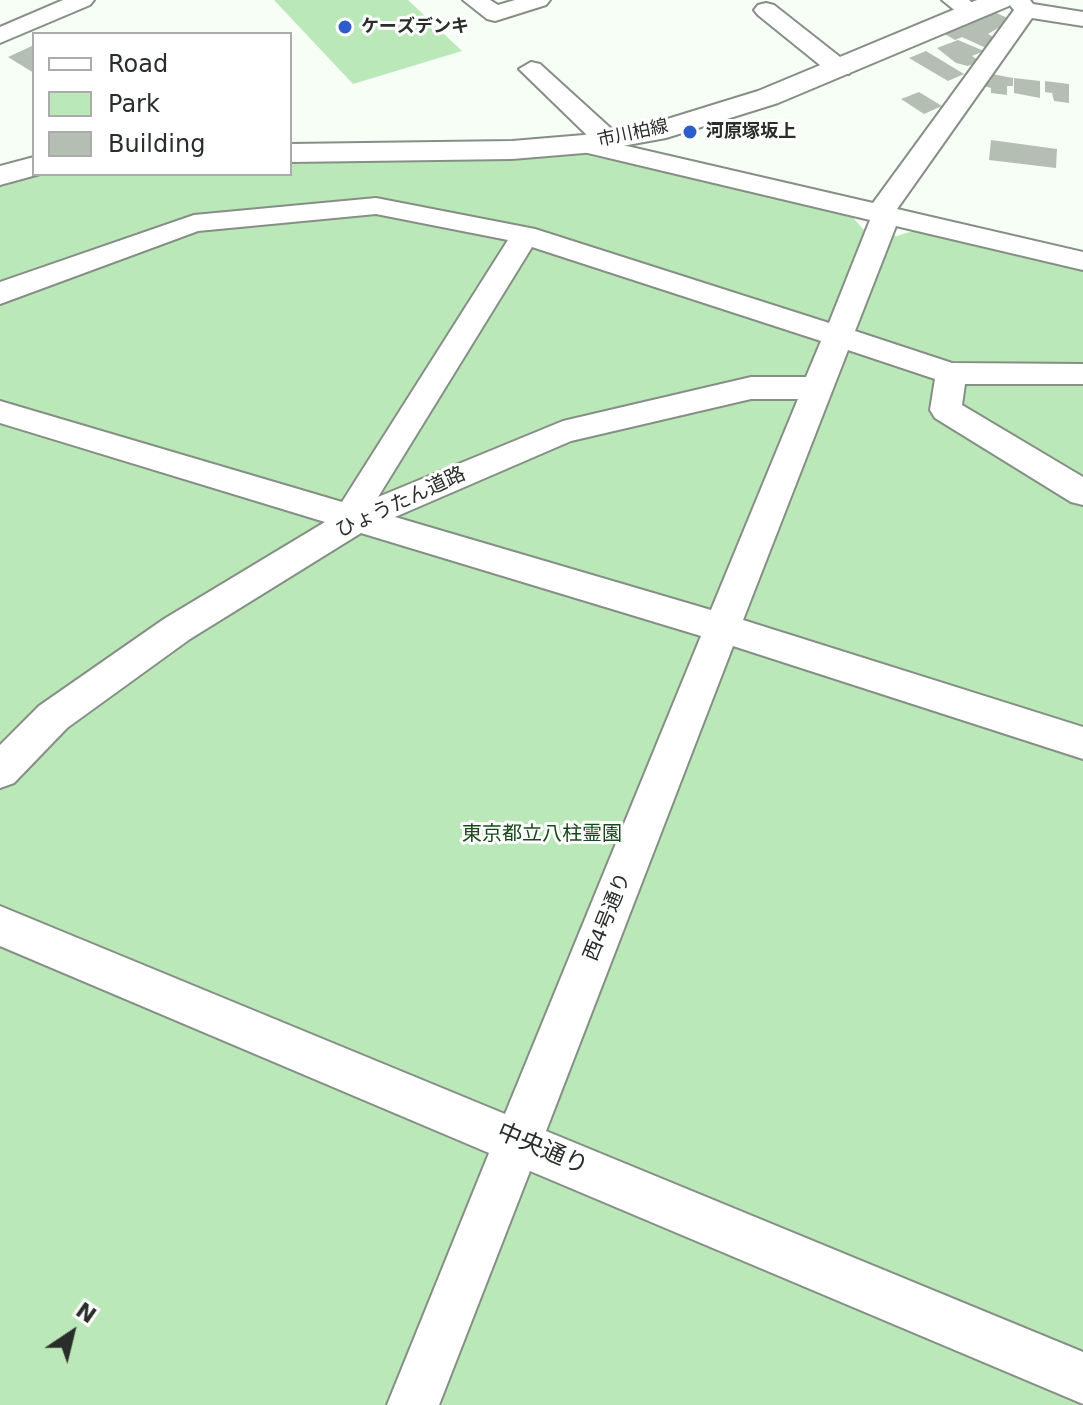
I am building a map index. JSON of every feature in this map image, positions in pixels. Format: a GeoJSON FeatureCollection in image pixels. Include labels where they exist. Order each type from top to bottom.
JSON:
{"type":"FeatureCollection","features":[{"type":"Feature","properties":{"kind":"main road","name":"市川柏線"},"geometry":{"type":"LineString","coordinates":[[292,153],[512,150],[596,142],[723,112],[840,69],[963,6],[1014,3]]}},
{"type":"Feature","properties":{"kind":"main road"},"geometry":{"type":"LineString","coordinates":[[0,176],[32,167]]}},
{"type":"Feature","properties":{"kind":"street"},"geometry":{"type":"LineString","coordinates":[[0,27],[63,0]]}},
{"type":"Feature","properties":{"kind":"street"},"geometry":{"type":"LineString","coordinates":[[0,36],[82,0]]}},
{"type":"Feature","properties":{"kind":"street"},"geometry":{"type":"LineString","coordinates":[[475,0],[495,14],[538,0]]}},
{"type":"Feature","properties":{"kind":"street"},"geometry":{"type":"LineString","coordinates":[[1014,3],[1083,19]]}},
{"type":"Feature","properties":{"kind":"street","name":"西4号通り"},"geometry":{"type":"LineString","coordinates":[[413,1405],[819,388],[882,215],[1014,3]]}},
{"type":"Feature","properties":{"kind":"street"},"geometry":{"type":"LineString","coordinates":[[766,10],[840,69]]}},
{"type":"Feature","properties":{"kind":"street"},"geometry":{"type":"LineString","coordinates":[[531,69],[596,142],[882,215],[1083,261]]}},
{"type":"Feature","properties":{"kind":"street"},"geometry":{"type":"LineString","coordinates":[[0,295],[15,286],[194,223],[376,206],[525,235],[838,339],[869,345],[951,373],[1083,374]]}},
{"type":"Feature","properties":{"kind":"street"},"geometry":{"type":"LineString","coordinates":[[355,520],[360,497],[525,235]]}},
{"type":"Feature","properties":{"kind":"street"},"geometry":{"type":"LineString","coordinates":[[951,373],[946,410],[1083,493]]}},
{"type":"Feature","properties":{"kind":"street","name":"ひょうたん道路"},"geometry":{"type":"LineString","coordinates":[[0,771],[66,708],[177,629],[355,520],[563,432],[751,388],[819,388]]}},
{"type":"Feature","properties":{"kind":"street"},"geometry":{"type":"LineString","coordinates":[[0,412],[723,628],[1083,743]]}},
{"type":"Feature","properties":{"kind":"street","name":"中央通り"},"geometry":{"type":"LineString","coordinates":[[0,926],[519,1140],[1083,1378]]}},
{"type":"Feature","properties":{"kind":"green space"},"geometry":{"type":"Polygon","coordinates":[[[274,0],[408,0],[462,51],[353,84],[274,0]]]}},
{"type":"Feature","properties":{"kind":"green space","name":"東京都立八柱霊園"},"geometry":{"type":"Polygon","coordinates":[[[582,154],[848,212],[863,229],[879,234],[897,236],[920,229],[1083,266],[1083,1405],[0,1405],[0,187],[37,176],[292,176],[292,164],[582,154]]]}},
{"type":"Feature","properties":{"kind":"building"},"geometry":{"type":"Polygon","coordinates":[[[992,11],[1012,20],[988,34],[997,39],[988,49],[962,37],[955,40],[943,33],[992,11]]]}},
{"type":"Feature","properties":{"kind":"building"},"geometry":{"type":"Polygon","coordinates":[[[958,40],[984,51],[972,56],[980,61],[968,66],[956,63],[937,48],[958,40]]]}},
{"type":"Feature","properties":{"kind":"building"},"geometry":{"type":"Polygon","coordinates":[[[32,46],[32,72],[8,57],[32,46]]]}},
{"type":"Feature","properties":{"kind":"building"},"geometry":{"type":"Polygon","coordinates":[[[926,51],[964,74],[948,81],[909,58],[926,51]]]}},
{"type":"Feature","properties":{"kind":"building"},"geometry":{"type":"Polygon","coordinates":[[[992,74],[1013,78],[1013,86],[1007,86],[1007,95],[991,93],[991,88],[984,86],[991,80],[992,74]]]}},
{"type":"Feature","properties":{"kind":"building"},"geometry":{"type":"Polygon","coordinates":[[[1014,78],[1040,81],[1040,98],[1014,93],[1014,78]]]}},
{"type":"Feature","properties":{"kind":"building"},"geometry":{"type":"Polygon","coordinates":[[[1045,81],[1069,84],[1069,103],[1054,101],[1052,93],[1045,92],[1045,81]]]}},
{"type":"Feature","properties":{"kind":"building"},"geometry":{"type":"Polygon","coordinates":[[[919,92],[942,106],[924,114],[901,99],[919,92]]]}},
{"type":"Feature","properties":{"kind":"building"},"geometry":{"type":"Polygon","coordinates":[[[991,140],[1057,149],[1056,168],[989,160],[991,140]]]}},
{"type":"Feature","properties":{"kind":"place","name":"ケーズデンキ"},"geometry":{"type":"Point","coordinates":[345,27]}},
{"type":"Feature","properties":{"kind":"place","name":"河原塚坂上"},"geometry":{"type":"Point","coordinates":[690,132]}}]}
